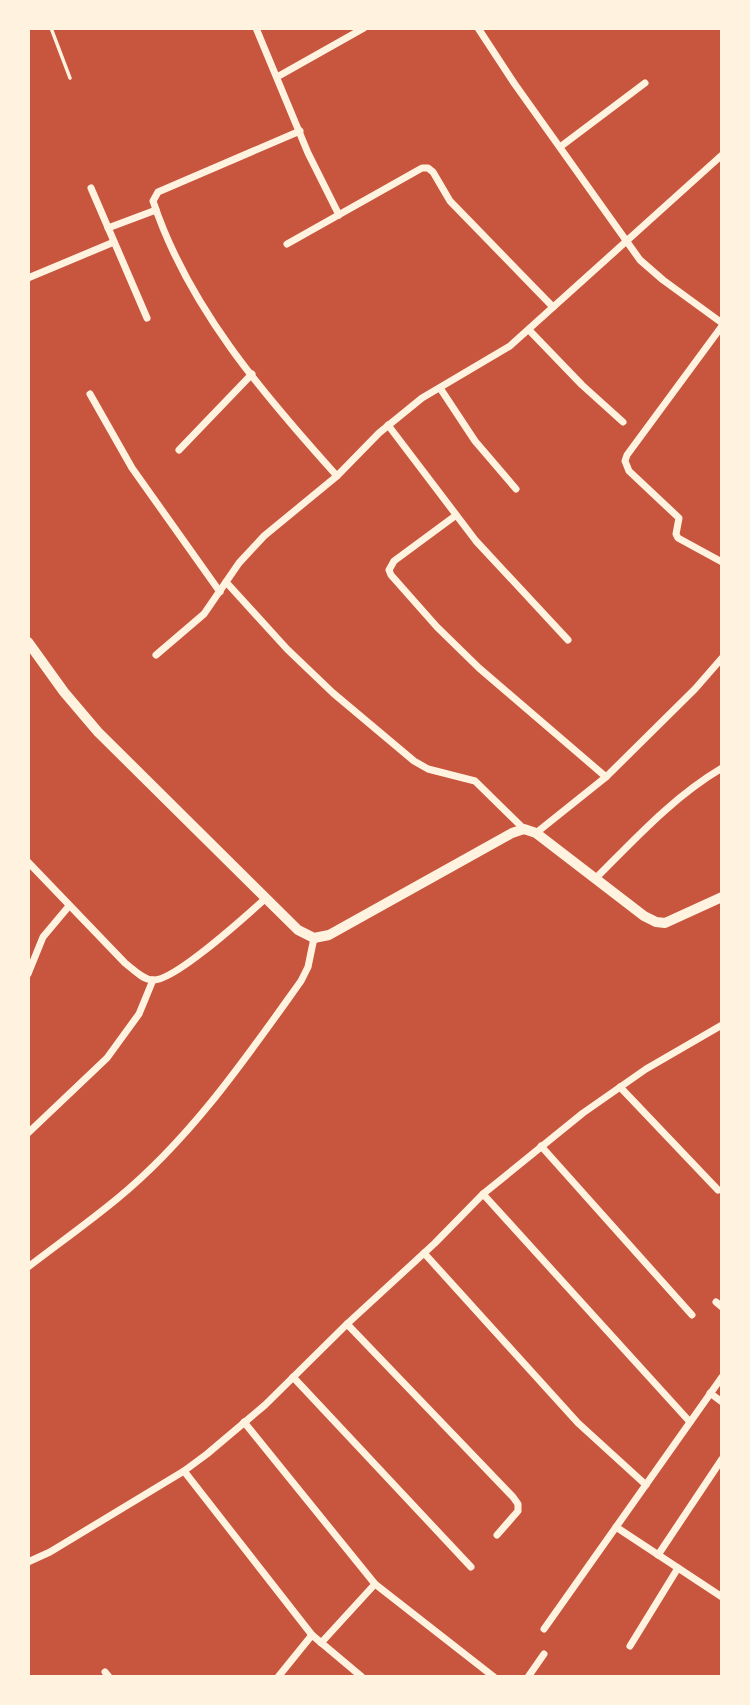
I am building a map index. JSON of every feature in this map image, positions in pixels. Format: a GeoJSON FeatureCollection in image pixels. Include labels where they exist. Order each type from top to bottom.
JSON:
{"type":"FeatureCollection","features":[{"type":"Feature","properties":{"kind":"main road"},"geometry":{"type":"LineString","coordinates":[[28,642],[57,684],[98,733],[298,930],[314,938],[329,935],[512,833],[524,830],[536,833],[644,916],[656,922],[673,920],[722,897]]}},
{"type":"Feature","properties":{"kind":"street"},"geometry":{"type":"LineString","coordinates":[[256,28],[309,153],[339,215]]}},
{"type":"Feature","properties":{"kind":"street"},"geometry":{"type":"LineString","coordinates":[[276,77],[364,28]]}},
{"type":"Feature","properties":{"kind":"street"},"geometry":{"type":"LineString","coordinates":[[478,28],[513,83],[640,260],[722,325],[625,461],[629,471],[679,519],[676,534],[678,538],[722,562]]}},
{"type":"Feature","properties":{"kind":"street"},"geometry":{"type":"LineString","coordinates":[[560,147],[645,83]]}},
{"type":"Feature","properties":{"kind":"street"},"geometry":{"type":"LineString","coordinates":[[300,131],[158,191],[153,201],[197,295],[224,339],[337,476]]}},
{"type":"Feature","properties":{"kind":"street"},"geometry":{"type":"LineString","coordinates":[[156,655],[193,625],[239,563],[264,536],[337,476],[388,425],[406,410],[487,361],[529,330],[722,155]]}},
{"type":"Feature","properties":{"kind":"street"},"geometry":{"type":"LineString","coordinates":[[287,244],[422,169],[429,168],[450,201],[553,307]]}},
{"type":"Feature","properties":{"kind":"street"},"geometry":{"type":"LineString","coordinates":[[90,188],[147,318]]}},
{"type":"Feature","properties":{"kind":"street"},"geometry":{"type":"LineString","coordinates":[[108,228],[156,210]]}},
{"type":"Feature","properties":{"kind":"street"},"geometry":{"type":"LineString","coordinates":[[28,278],[114,242]]}},
{"type":"Feature","properties":{"kind":"street"},"geometry":{"type":"LineString","coordinates":[[529,330],[582,385],[624,422]]}},
{"type":"Feature","properties":{"kind":"street"},"geometry":{"type":"LineString","coordinates":[[179,450],[251,374]]}},
{"type":"Feature","properties":{"kind":"street"},"geometry":{"type":"LineString","coordinates":[[440,388],[475,441],[516,489]]}},
{"type":"Feature","properties":{"kind":"street"},"geometry":{"type":"LineString","coordinates":[[90,394],[132,468],[220,592]]}},
{"type":"Feature","properties":{"kind":"street"},"geometry":{"type":"LineString","coordinates":[[388,425],[455,516],[568,640]]}},
{"type":"Feature","properties":{"kind":"street"},"geometry":{"type":"LineString","coordinates":[[455,516],[394,561],[389,570],[391,575],[479,668],[606,777]]}},
{"type":"Feature","properties":{"kind":"street"},"geometry":{"type":"LineString","coordinates":[[226,582],[296,658],[397,747],[422,766],[475,781],[524,830]]}},
{"type":"Feature","properties":{"kind":"street"},"geometry":{"type":"LineString","coordinates":[[536,833],[606,777],[695,689],[722,658]]}},
{"type":"Feature","properties":{"kind":"street"},"geometry":{"type":"LineString","coordinates":[[595,879],[685,793],[722,768]]}},
{"type":"Feature","properties":{"kind":"street"},"geometry":{"type":"LineString","coordinates":[[28,862],[125,963],[153,981],[170,976],[235,927],[266,898]]}},
{"type":"Feature","properties":{"kind":"street"},"geometry":{"type":"LineString","coordinates":[[28,975],[43,937],[69,906]]}},
{"type":"Feature","properties":{"kind":"street"},"geometry":{"type":"LineString","coordinates":[[28,1267],[119,1198],[170,1148],[240,1067],[301,981],[308,967],[314,938]]}},
{"type":"Feature","properties":{"kind":"street"},"geometry":{"type":"LineString","coordinates":[[28,1133],[107,1058],[139,1014],[153,981]]}},
{"type":"Feature","properties":{"kind":"street"},"geometry":{"type":"LineString","coordinates":[[28,1562],[50,1552],[184,1471],[244,1422],[484,1194],[541,1146],[646,1069],[722,1025]]}},
{"type":"Feature","properties":{"kind":"street"},"geometry":{"type":"LineString","coordinates":[[621,1087],[718,1190]]}},
{"type":"Feature","properties":{"kind":"street"},"geometry":{"type":"LineString","coordinates":[[541,1146],[692,1315]]}},
{"type":"Feature","properties":{"kind":"street"},"geometry":{"type":"LineString","coordinates":[[484,1194],[690,1422]]}},
{"type":"Feature","properties":{"kind":"street"},"geometry":{"type":"LineString","coordinates":[[424,1253],[578,1423],[646,1485]]}},
{"type":"Feature","properties":{"kind":"street"},"geometry":{"type":"LineString","coordinates":[[347,1324],[518,1504],[518,1511],[497,1535]]}},
{"type":"Feature","properties":{"kind":"street"},"geometry":{"type":"LineString","coordinates":[[293,1377],[471,1567]]}},
{"type":"Feature","properties":{"kind":"street"},"geometry":{"type":"LineString","coordinates":[[544,1629],[722,1377]]}},
{"type":"Feature","properties":{"kind":"street"},"geometry":{"type":"LineString","coordinates":[[710,1393],[722,1402]]}},
{"type":"Feature","properties":{"kind":"street"},"geometry":{"type":"LineString","coordinates":[[244,1422],[375,1584],[494,1677]]}},
{"type":"Feature","properties":{"kind":"street"},"geometry":{"type":"LineString","coordinates":[[658,1555],[722,1459]]}},
{"type":"Feature","properties":{"kind":"street"},"geometry":{"type":"LineString","coordinates":[[184,1471],[312,1635],[362,1677]]}},
{"type":"Feature","properties":{"kind":"street"},"geometry":{"type":"LineString","coordinates":[[616,1527],[722,1597]]}},
{"type":"Feature","properties":{"kind":"street"},"geometry":{"type":"LineString","coordinates":[[630,1646],[678,1568]]}},
{"type":"Feature","properties":{"kind":"street"},"geometry":{"type":"LineString","coordinates":[[321,1643],[375,1584]]}},
{"type":"Feature","properties":{"kind":"street"},"geometry":{"type":"LineString","coordinates":[[278,1677],[312,1635]]}},
{"type":"Feature","properties":{"kind":"street"},"geometry":{"type":"LineString","coordinates":[[528,1677],[544,1654]]}},
{"type":"Feature","properties":{"kind":"lane"},"geometry":{"type":"LineString","coordinates":[[51,28],[70,78]]}}]}
